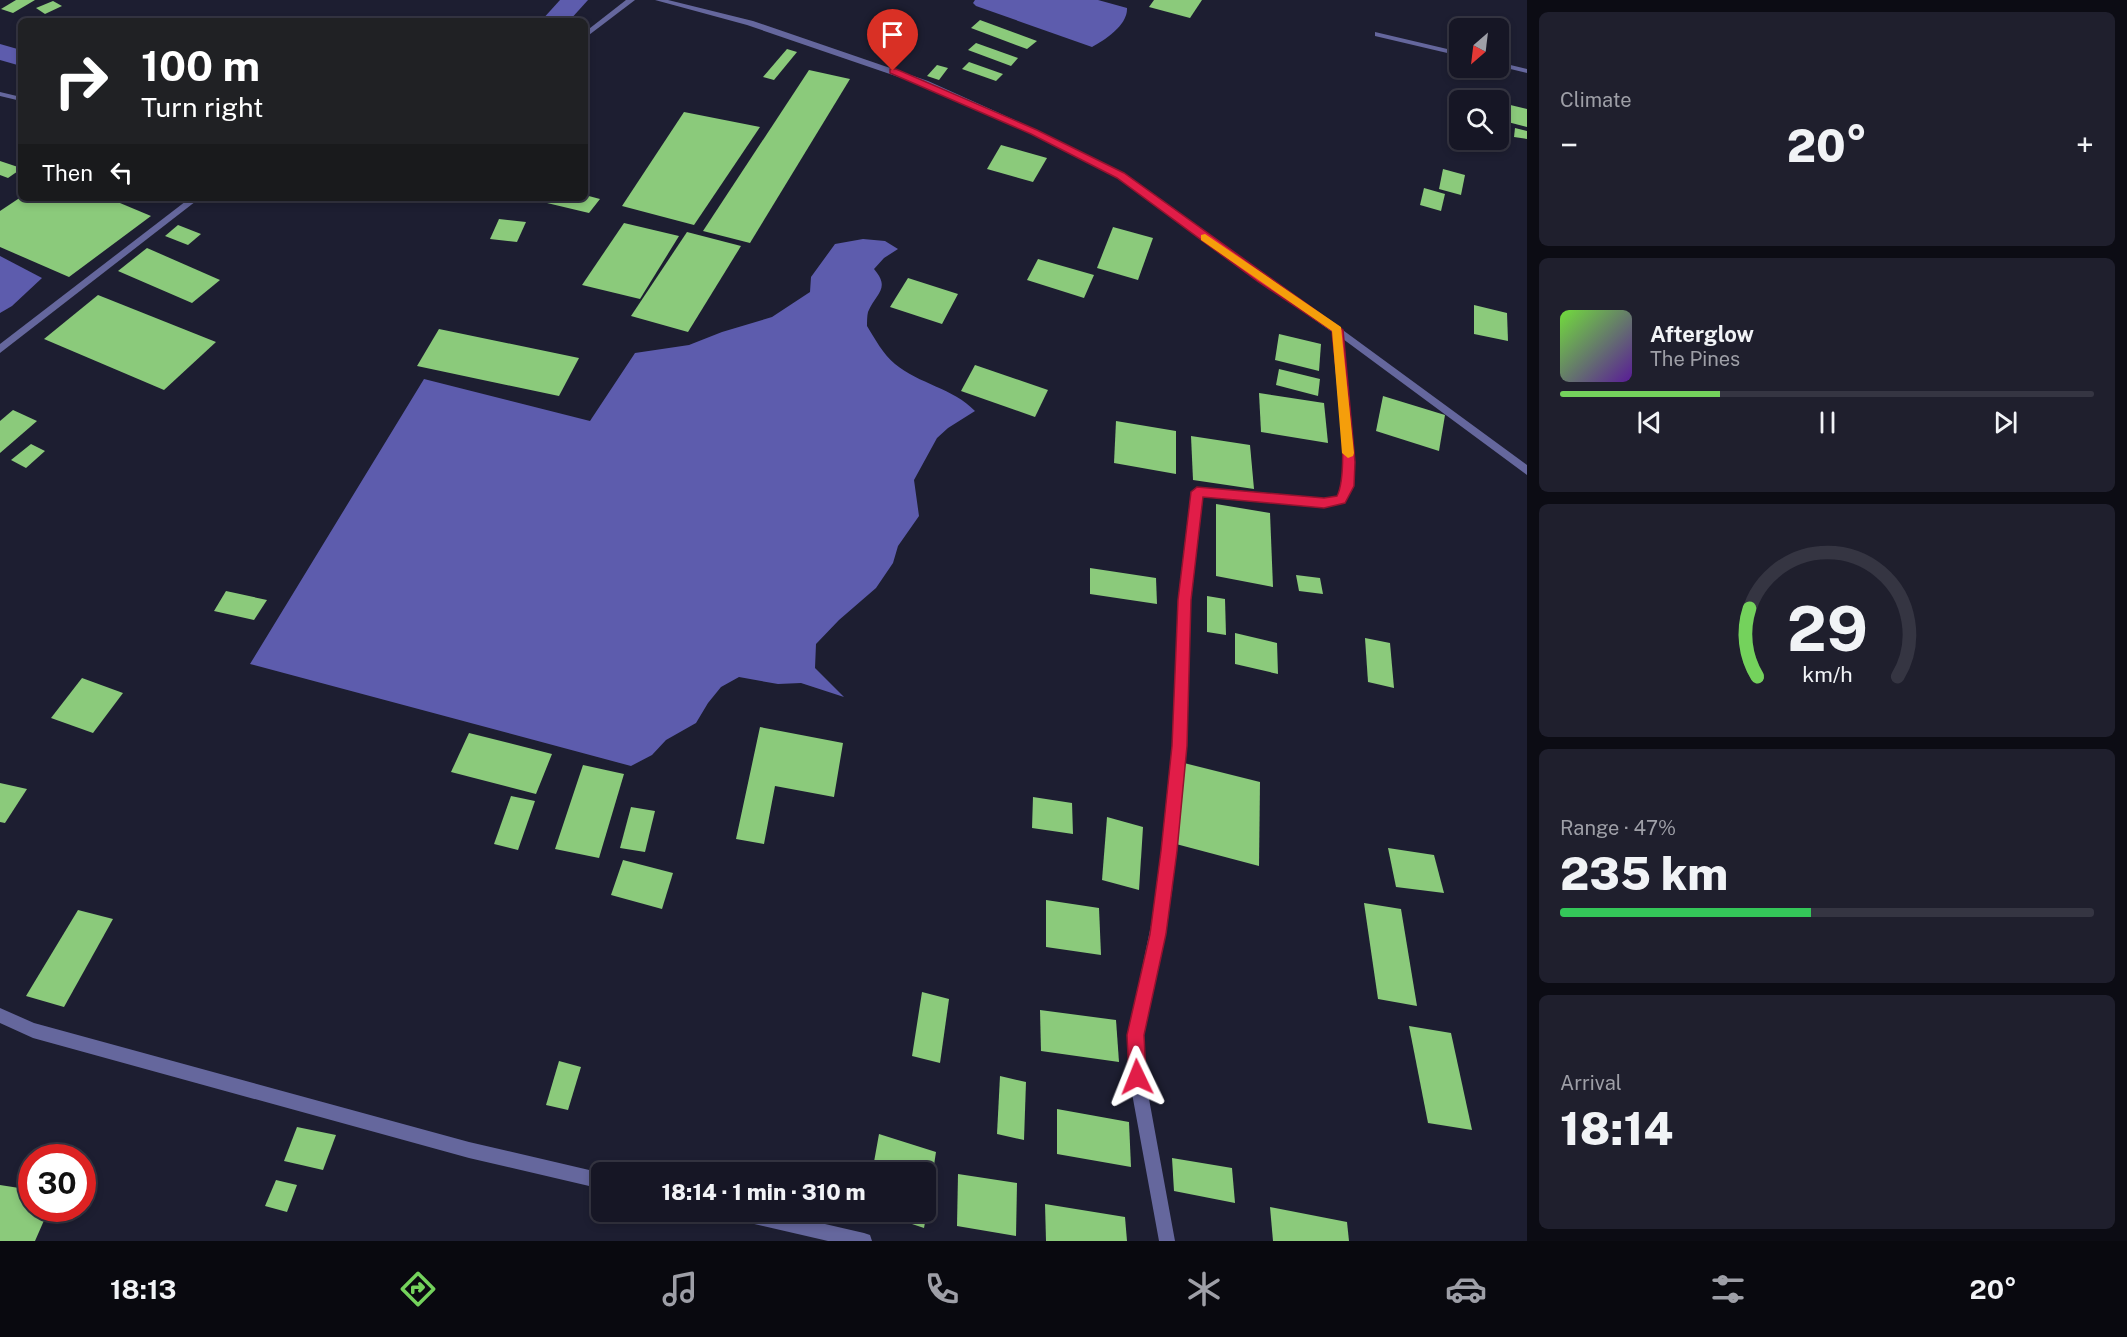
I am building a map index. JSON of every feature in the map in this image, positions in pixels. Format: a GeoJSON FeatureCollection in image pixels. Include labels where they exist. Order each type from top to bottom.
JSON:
{"type":"FeatureCollection","features":[{"type":"Feature","properties":{"kind":"street"},"geometry":{"type":"LineString","coordinates":[[588,34],[631,0]]}},
{"type":"Feature","properties":{"kind":"street"},"geometry":{"type":"LineString","coordinates":[[659,0],[750,23],[925,83],[1034,132],[1120,176],[1337,330],[1527,471]]}},
{"type":"Feature","properties":{"kind":"street"},"geometry":{"type":"LineString","coordinates":[[1378,34],[1449,51]]}},
{"type":"Feature","properties":{"kind":"street"},"geometry":{"type":"LineString","coordinates":[[1509,67],[1527,71]]}},
{"type":"Feature","properties":{"kind":"street"},"geometry":{"type":"LineString","coordinates":[[0,94],[18,98]]}},
{"type":"Feature","properties":{"kind":"street"},"geometry":{"type":"LineString","coordinates":[[0,349],[192,201]]}},
{"type":"Feature","properties":{"kind":"street"},"geometry":{"type":"LineString","coordinates":[[1167,1241],[1137,1077],[1136,1035],[1165,892],[1179,746],[1184,600],[1197,492],[1324,503],[1341,500],[1348,486],[1349,462],[1337,330]]}},
{"type":"Feature","properties":{"kind":"street"},"geometry":{"type":"LineString","coordinates":[[0,1015],[33,1030],[457,1147],[591,1178]]}},
{"type":"Feature","properties":{"kind":"street"},"geometry":{"type":"LineString","coordinates":[[781,1222],[864,1241]]}},
{"type":"Feature","properties":{"kind":"shaded area"},"geometry":{"type":"Polygon","coordinates":[[[975,0],[1098,0],[1127,8],[1120,26],[1092,47],[976,6],[973,3],[975,0]]]}},
{"type":"Feature","properties":{"kind":"shaded area"},"geometry":{"type":"Polygon","coordinates":[[[863,239],[885,241],[898,249],[884,258],[874,269],[882,286],[868,312],[867,326],[876,341],[891,360],[904,371],[957,397],[975,411],[937,438],[914,480],[919,516],[898,546],[893,563],[876,588],[839,620],[816,644],[815,668],[844,697],[801,683],[778,684],[739,677],[721,687],[696,723],[666,740],[652,755],[631,766],[250,664],[424,379],[590,421],[635,353],[689,345],[772,317],[810,292],[811,277],[835,244],[863,239]]]}},
{"type":"Feature","properties":{"kind":"shaded area"},"geometry":{"type":"Polygon","coordinates":[[[0,256],[42,278],[12,306],[0,313],[0,256]]]}},
{"type":"Feature","properties":{"kind":"building"},"geometry":{"type":"Polygon","coordinates":[[[16,0],[35,0],[13,13],[1,9],[16,0]]]}},
{"type":"Feature","properties":{"kind":"building"},"geometry":{"type":"Polygon","coordinates":[[[1154,0],[1202,0],[1190,18],[1149,7],[1154,0]]]}},
{"type":"Feature","properties":{"kind":"building"},"geometry":{"type":"Polygon","coordinates":[[[53,1],[62,6],[45,14],[36,8],[53,1]]]}},
{"type":"Feature","properties":{"kind":"building"},"geometry":{"type":"Polygon","coordinates":[[[980,20],[1037,41],[1027,49],[971,28],[980,20]]]}},
{"type":"Feature","properties":{"kind":"building"},"geometry":{"type":"Polygon","coordinates":[[[976,43],[1018,58],[1011,66],[968,50],[976,43]]]}},
{"type":"Feature","properties":{"kind":"building"},"geometry":{"type":"Polygon","coordinates":[[[787,49],[797,52],[774,80],[763,77],[787,49]]]}},
{"type":"Feature","properties":{"kind":"building"},"geometry":{"type":"Polygon","coordinates":[[[969,62],[1003,74],[996,81],[962,69],[969,62]]]}},
{"type":"Feature","properties":{"kind":"building"},"geometry":{"type":"Polygon","coordinates":[[[937,65],[948,68],[939,80],[927,76],[937,65]]]}},
{"type":"Feature","properties":{"kind":"building"},"geometry":{"type":"Polygon","coordinates":[[[809,70],[850,79],[750,243],[703,231],[809,70]]]}},
{"type":"Feature","properties":{"kind":"building"},"geometry":{"type":"Polygon","coordinates":[[[1509,105],[1527,109],[1527,127],[1509,122],[1509,105]]]}},
{"type":"Feature","properties":{"kind":"building"},"geometry":{"type":"Polygon","coordinates":[[[684,112],[760,127],[694,225],[622,206],[684,112]]]}},
{"type":"Feature","properties":{"kind":"building"},"geometry":{"type":"Polygon","coordinates":[[[1515,128],[1527,131],[1527,139],[1514,137],[1515,128]]]}},
{"type":"Feature","properties":{"kind":"building"},"geometry":{"type":"Polygon","coordinates":[[[1001,145],[1047,158],[1033,182],[987,169],[1001,145]]]}},
{"type":"Feature","properties":{"kind":"building"},"geometry":{"type":"Polygon","coordinates":[[[0,161],[18,167],[18,171],[8,178],[0,175],[0,161]]]}},
{"type":"Feature","properties":{"kind":"building"},"geometry":{"type":"Polygon","coordinates":[[[1443,169],[1465,175],[1461,195],[1439,189],[1443,169]]]}},
{"type":"Feature","properties":{"kind":"building"},"geometry":{"type":"Polygon","coordinates":[[[1424,188],[1445,194],[1441,211],[1420,205],[1424,188]]]}},
{"type":"Feature","properties":{"kind":"building"},"geometry":{"type":"Polygon","coordinates":[[[588,196],[600,199],[589,213],[547,203],[549,201],[588,201],[588,196]]]}},
{"type":"Feature","properties":{"kind":"building"},"geometry":{"type":"Polygon","coordinates":[[[18,199],[18,201],[115,201],[151,216],[69,277],[0,247],[0,211],[18,199]]]}},
{"type":"Feature","properties":{"kind":"building"},"geometry":{"type":"Polygon","coordinates":[[[499,219],[526,222],[517,242],[490,239],[499,219]]]}},
{"type":"Feature","properties":{"kind":"building"},"geometry":{"type":"Polygon","coordinates":[[[624,223],[679,236],[640,299],[582,285],[624,223]]]}},
{"type":"Feature","properties":{"kind":"building"},"geometry":{"type":"Polygon","coordinates":[[[178,225],[201,234],[188,245],[165,236],[178,225]]]}},
{"type":"Feature","properties":{"kind":"building"},"geometry":{"type":"Polygon","coordinates":[[[1113,227],[1153,238],[1138,280],[1097,268],[1113,227]]]}},
{"type":"Feature","properties":{"kind":"building"},"geometry":{"type":"Polygon","coordinates":[[[687,232],[741,246],[688,332],[631,316],[687,232]]]}},
{"type":"Feature","properties":{"kind":"building"},"geometry":{"type":"Polygon","coordinates":[[[147,248],[220,280],[192,303],[118,271],[147,248]]]}},
{"type":"Feature","properties":{"kind":"building"},"geometry":{"type":"Polygon","coordinates":[[[1038,259],[1094,275],[1084,298],[1027,280],[1038,259]]]}},
{"type":"Feature","properties":{"kind":"building"},"geometry":{"type":"Polygon","coordinates":[[[908,278],[958,294],[942,324],[890,307],[908,278]]]}},
{"type":"Feature","properties":{"kind":"building"},"geometry":{"type":"Polygon","coordinates":[[[98,295],[216,342],[164,390],[44,339],[98,295]]]}},
{"type":"Feature","properties":{"kind":"building"},"geometry":{"type":"Polygon","coordinates":[[[1474,305],[1507,313],[1508,341],[1474,334],[1474,305]]]}},
{"type":"Feature","properties":{"kind":"building"},"geometry":{"type":"Polygon","coordinates":[[[439,329],[579,358],[559,396],[417,366],[439,329]]]}},
{"type":"Feature","properties":{"kind":"building"},"geometry":{"type":"Polygon","coordinates":[[[1279,334],[1321,344],[1319,371],[1275,360],[1279,334]]]}},
{"type":"Feature","properties":{"kind":"building"},"geometry":{"type":"Polygon","coordinates":[[[975,365],[1048,390],[1035,417],[961,391],[975,365]]]}},
{"type":"Feature","properties":{"kind":"building"},"geometry":{"type":"Polygon","coordinates":[[[1279,369],[1320,379],[1318,396],[1276,385],[1279,369]]]}},
{"type":"Feature","properties":{"kind":"building"},"geometry":{"type":"Polygon","coordinates":[[[1259,393],[1324,403],[1328,443],[1261,432],[1259,393]]]}},
{"type":"Feature","properties":{"kind":"building"},"geometry":{"type":"Polygon","coordinates":[[[1383,396],[1445,415],[1439,451],[1376,431],[1383,396]]]}},
{"type":"Feature","properties":{"kind":"building"},"geometry":{"type":"Polygon","coordinates":[[[13,410],[37,421],[0,453],[0,421],[13,410]]]}},
{"type":"Feature","properties":{"kind":"building"},"geometry":{"type":"Polygon","coordinates":[[[1116,421],[1176,431],[1176,474],[1114,463],[1116,421]]]}},
{"type":"Feature","properties":{"kind":"building"},"geometry":{"type":"Polygon","coordinates":[[[1191,436],[1250,445],[1254,489],[1193,480],[1191,436]]]}},
{"type":"Feature","properties":{"kind":"building"},"geometry":{"type":"Polygon","coordinates":[[[31,444],[45,451],[26,468],[11,460],[31,444]]]}},
{"type":"Feature","properties":{"kind":"building"},"geometry":{"type":"Polygon","coordinates":[[[1216,504],[1270,513],[1273,587],[1216,576],[1216,504]]]}},
{"type":"Feature","properties":{"kind":"building"},"geometry":{"type":"Polygon","coordinates":[[[1090,568],[1156,578],[1157,604],[1090,594],[1090,568]]]}},
{"type":"Feature","properties":{"kind":"building"},"geometry":{"type":"Polygon","coordinates":[[[1296,575],[1320,578],[1323,594],[1299,591],[1296,575]]]}},
{"type":"Feature","properties":{"kind":"building"},"geometry":{"type":"Polygon","coordinates":[[[226,591],[267,600],[254,620],[214,611],[226,591]]]}},
{"type":"Feature","properties":{"kind":"building"},"geometry":{"type":"Polygon","coordinates":[[[1207,596],[1225,599],[1226,635],[1207,632],[1207,596]]]}},
{"type":"Feature","properties":{"kind":"building"},"geometry":{"type":"Polygon","coordinates":[[[1235,633],[1277,643],[1278,674],[1235,664],[1235,633]]]}},
{"type":"Feature","properties":{"kind":"building"},"geometry":{"type":"Polygon","coordinates":[[[1365,638],[1390,643],[1394,688],[1368,682],[1365,638]]]}},
{"type":"Feature","properties":{"kind":"building"},"geometry":{"type":"Polygon","coordinates":[[[82,678],[123,693],[93,733],[51,718],[82,678]]]}},
{"type":"Feature","properties":{"kind":"building"},"geometry":{"type":"Polygon","coordinates":[[[760,727],[843,743],[834,797],[775,786],[764,844],[736,839],[760,727]]]}},
{"type":"Feature","properties":{"kind":"building"},"geometry":{"type":"Polygon","coordinates":[[[469,733],[552,754],[536,794],[451,772],[469,733]]]}},
{"type":"Feature","properties":{"kind":"building"},"geometry":{"type":"Polygon","coordinates":[[[1180,762],[1260,782],[1259,866],[1176,844],[1180,762]]]}},
{"type":"Feature","properties":{"kind":"building"},"geometry":{"type":"Polygon","coordinates":[[[583,765],[624,774],[599,858],[555,849],[583,765]]]}},
{"type":"Feature","properties":{"kind":"building"},"geometry":{"type":"Polygon","coordinates":[[[0,783],[27,789],[5,823],[0,822],[0,783]]]}},
{"type":"Feature","properties":{"kind":"building"},"geometry":{"type":"Polygon","coordinates":[[[511,796],[535,801],[518,850],[494,844],[511,796]]]}},
{"type":"Feature","properties":{"kind":"building"},"geometry":{"type":"Polygon","coordinates":[[[1033,797],[1072,803],[1073,834],[1032,828],[1033,797]]]}},
{"type":"Feature","properties":{"kind":"building"},"geometry":{"type":"Polygon","coordinates":[[[631,807],[655,811],[645,852],[620,848],[631,807]]]}},
{"type":"Feature","properties":{"kind":"building"},"geometry":{"type":"Polygon","coordinates":[[[1107,817],[1143,827],[1139,890],[1102,880],[1107,817]]]}},
{"type":"Feature","properties":{"kind":"building"},"geometry":{"type":"Polygon","coordinates":[[[1388,848],[1434,855],[1444,893],[1396,887],[1388,848]]]}},
{"type":"Feature","properties":{"kind":"building"},"geometry":{"type":"Polygon","coordinates":[[[623,860],[673,873],[662,909],[611,895],[623,860]]]}},
{"type":"Feature","properties":{"kind":"building"},"geometry":{"type":"Polygon","coordinates":[[[1046,900],[1099,908],[1101,955],[1046,947],[1046,900]]]}},
{"type":"Feature","properties":{"kind":"building"},"geometry":{"type":"Polygon","coordinates":[[[1364,903],[1401,909],[1417,1006],[1378,999],[1364,903]]]}},
{"type":"Feature","properties":{"kind":"building"},"geometry":{"type":"Polygon","coordinates":[[[78,910],[113,919],[64,1007],[26,996],[78,910]]]}},
{"type":"Feature","properties":{"kind":"building"},"geometry":{"type":"Polygon","coordinates":[[[922,992],[949,999],[940,1063],[912,1056],[922,992]]]}},
{"type":"Feature","properties":{"kind":"building"},"geometry":{"type":"Polygon","coordinates":[[[1040,1010],[1116,1020],[1119,1062],[1041,1051],[1040,1010]]]}},
{"type":"Feature","properties":{"kind":"building"},"geometry":{"type":"Polygon","coordinates":[[[1409,1026],[1451,1033],[1472,1130],[1428,1123],[1409,1026]]]}},
{"type":"Feature","properties":{"kind":"building"},"geometry":{"type":"Polygon","coordinates":[[[559,1061],[581,1067],[568,1110],[546,1105],[559,1061]]]}},
{"type":"Feature","properties":{"kind":"building"},"geometry":{"type":"Polygon","coordinates":[[[1000,1076],[1026,1082],[1024,1140],[997,1134],[1000,1076]]]}},
{"type":"Feature","properties":{"kind":"building"},"geometry":{"type":"Polygon","coordinates":[[[1057,1109],[1129,1122],[1131,1167],[1057,1154],[1057,1109]]]}},
{"type":"Feature","properties":{"kind":"building"},"geometry":{"type":"Polygon","coordinates":[[[297,1127],[336,1135],[323,1170],[284,1161],[297,1127]]]}},
{"type":"Feature","properties":{"kind":"building"},"geometry":{"type":"Polygon","coordinates":[[[879,1134],[936,1152],[934,1162],[874,1162],[879,1134]]]}},
{"type":"Feature","properties":{"kind":"building"},"geometry":{"type":"Polygon","coordinates":[[[1172,1158],[1232,1168],[1235,1203],[1174,1191],[1172,1158]]]}},
{"type":"Feature","properties":{"kind":"building"},"geometry":{"type":"Polygon","coordinates":[[[958,1174],[1017,1183],[1016,1236],[957,1226],[958,1174]]]}},
{"type":"Feature","properties":{"kind":"building"},"geometry":{"type":"Polygon","coordinates":[[[276,1180],[297,1185],[287,1212],[265,1206],[276,1180]]]}},
{"type":"Feature","properties":{"kind":"building"},"geometry":{"type":"Polygon","coordinates":[[[0,1185],[18,1188],[18,1222],[43,1222],[35,1241],[0,1241],[0,1185]]]}},
{"type":"Feature","properties":{"kind":"building"},"geometry":{"type":"Polygon","coordinates":[[[1045,1204],[1125,1217],[1127,1241],[1046,1241],[1045,1204]]]}},
{"type":"Feature","properties":{"kind":"building"},"geometry":{"type":"Polygon","coordinates":[[[1270,1207],[1347,1222],[1349,1241],[1273,1241],[1270,1207]]]}},
{"type":"Feature","properties":{"kind":"building"},"geometry":{"type":"Polygon","coordinates":[[[906,1222],[925,1222],[924,1228],[906,1222]]]}},
{"type":"Feature","properties":{"kind":"waterway"},"geometry":{"type":"LineString","coordinates":[[557,18],[575,0]]}},
{"type":"Feature","properties":{"kind":"waterway"},"geometry":{"type":"LineString","coordinates":[[0,52],[18,57]]}},
{"type":"Feature","properties":{"kind":"slow traffic"},"geometry":{"type":"LineString","coordinates":[[1205,237],[1337,330],[1348,453]]}},
{"type":"Feature","properties":{"kind":"route"},"geometry":{"type":"LineString","coordinates":[[893,71],[1034,132],[1120,176],[1337,330],[1349,462],[1348,486],[1341,500],[1324,503],[1197,492],[1184,600],[1179,746],[1165,892],[1136,1035],[1137,1077]]}}]}
